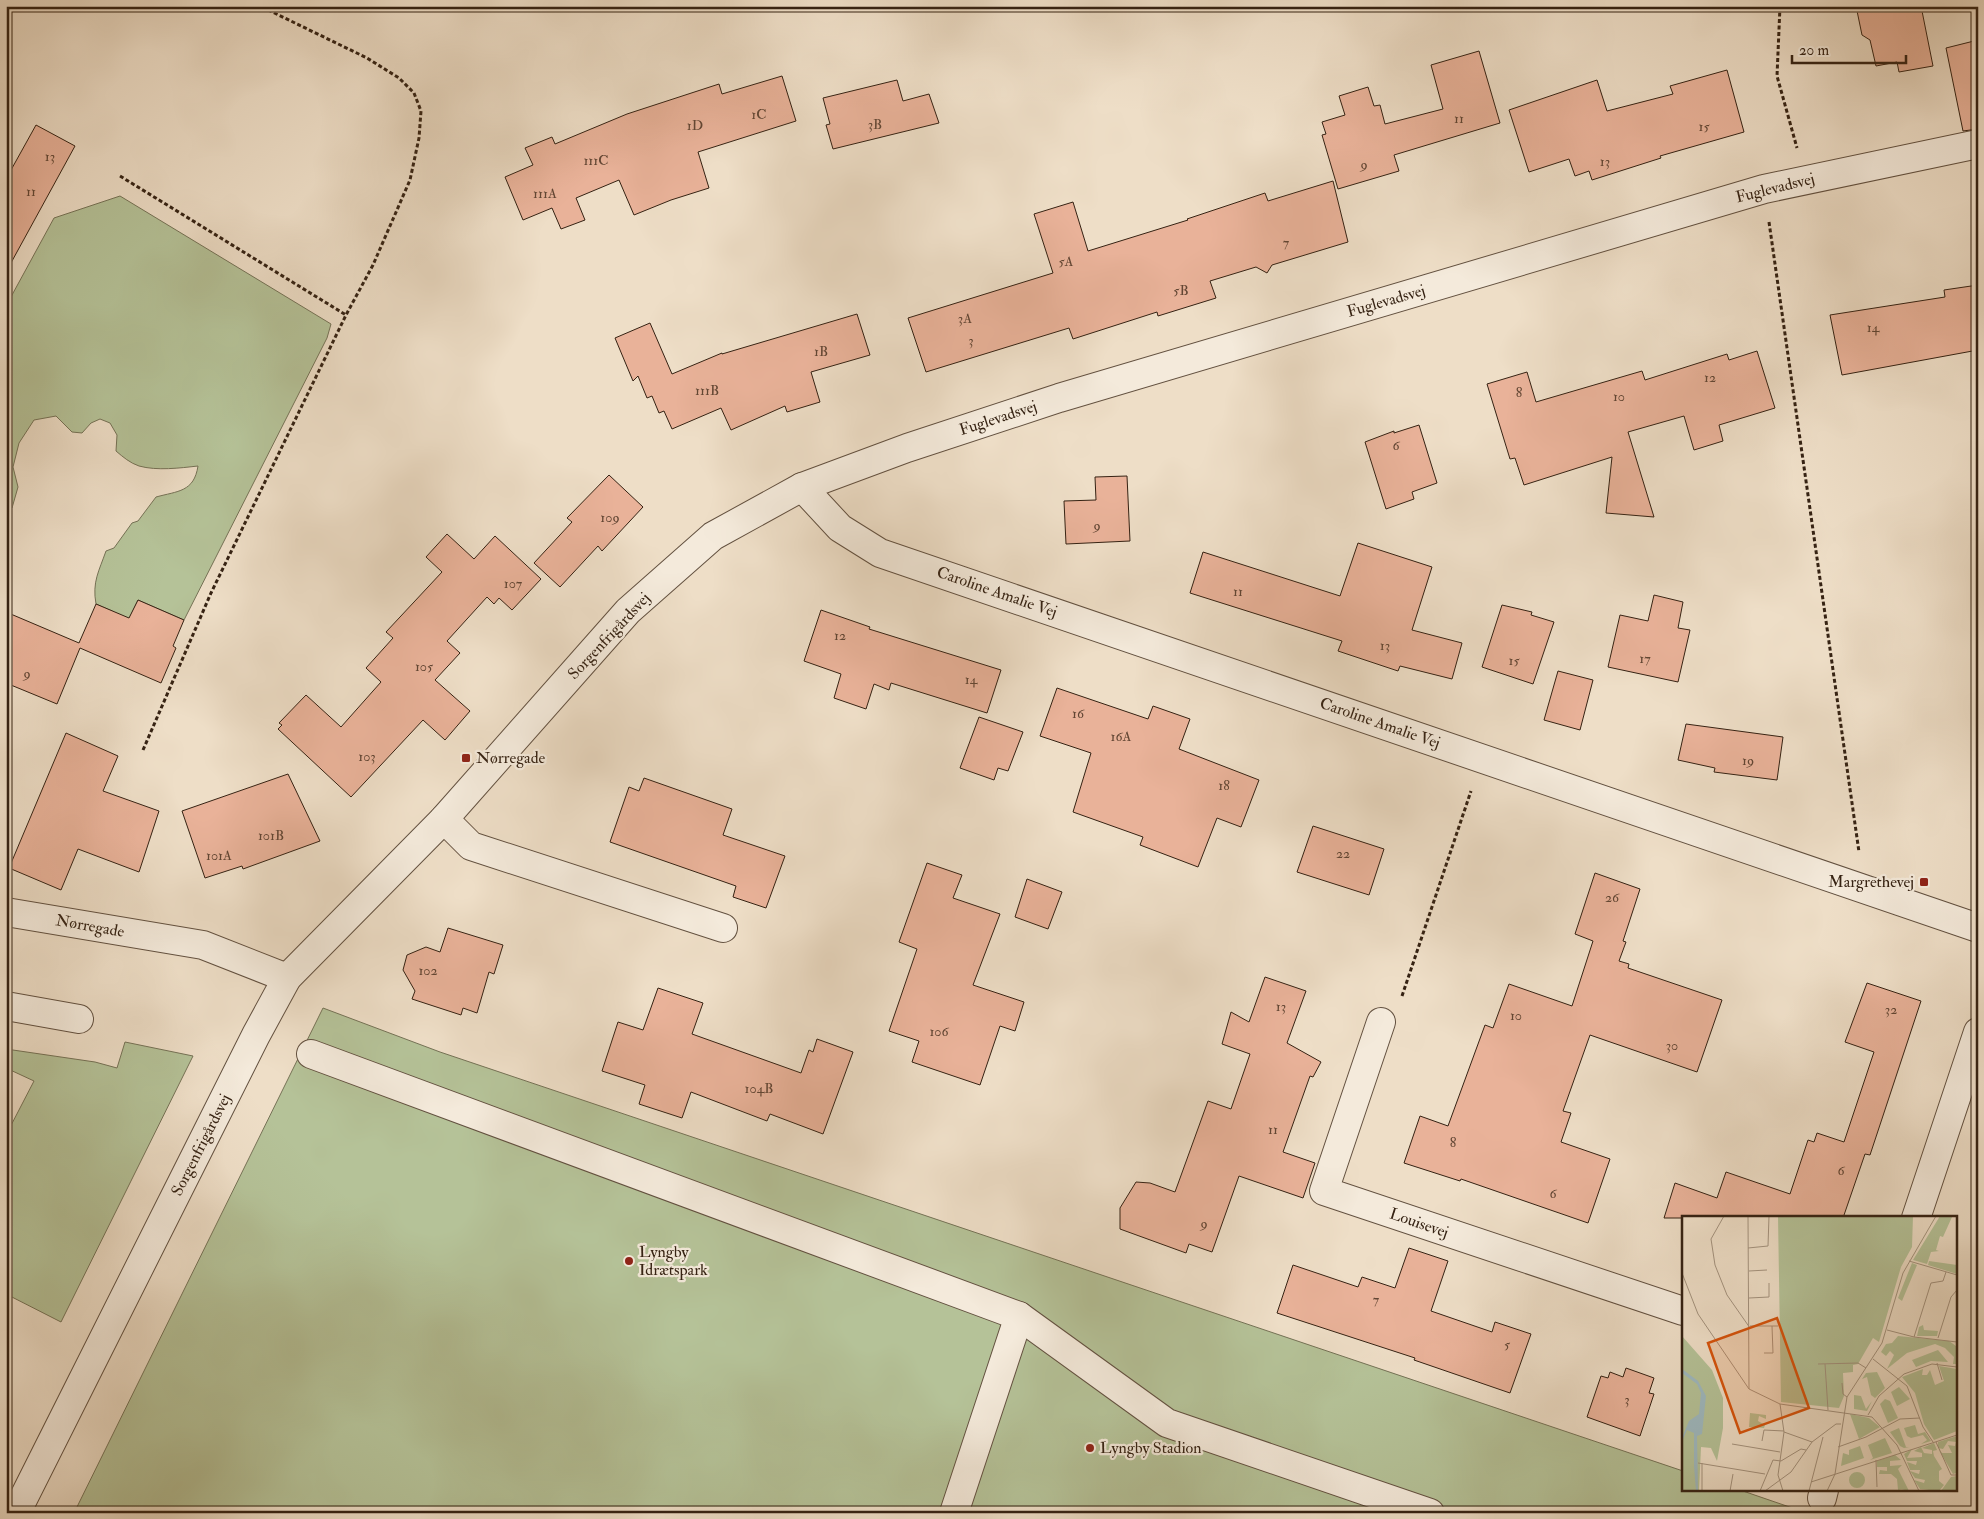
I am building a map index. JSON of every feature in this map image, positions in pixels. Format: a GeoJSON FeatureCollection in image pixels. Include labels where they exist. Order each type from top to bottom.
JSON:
{"type":"FeatureCollection","features":[{"type":"Feature","properties":{"kind":"street","name":"Fuglevadsvej"},"geometry":{"type":"LineString","coordinates":[[802,487],[907,448],[1059,398],[1764,189],[1978,144]]}},
{"type":"Feature","properties":{"kind":"street","name":"Caroline Amalie Vej"},"geometry":{"type":"LineString","coordinates":[[802,487],[840,528],[880,553],[1852,884],[1975,921]]}},
{"type":"Feature","properties":{"kind":"street","name":"Sorgenfrigårdsvej"},"geometry":{"type":"LineString","coordinates":[[16,1513],[287,978],[444,819],[628,611],[713,536],[802,487]]}},
{"type":"Feature","properties":{"kind":"street"},"geometry":{"type":"LineString","coordinates":[[444,819],[471,846],[723,928]]}},
{"type":"Feature","properties":{"kind":"street","name":"Nørregade"},"geometry":{"type":"LineString","coordinates":[[6,912],[203,946],[287,978]]}},
{"type":"Feature","properties":{"kind":"street"},"geometry":{"type":"LineString","coordinates":[[6,1006],[79,1019]]}},
{"type":"Feature","properties":{"kind":"street","name":"Louisevej"},"geometry":{"type":"LineString","coordinates":[[1381,1022],[1324,1191],[1682,1311]]}},
{"type":"Feature","properties":{"kind":"street"},"geometry":{"type":"LineString","coordinates":[[1917,1216],[1978,1032]]}},
{"type":"Feature","properties":{"kind":"street"},"geometry":{"type":"LineString","coordinates":[[311,1054],[1019,1316],[1167,1423],[1430,1513]]}},
{"type":"Feature","properties":{"kind":"street"},"geometry":{"type":"LineString","coordinates":[[954,1513],[1019,1316]]}},
{"type":"Feature","properties":{"kind":"path"},"geometry":{"type":"LineString","coordinates":[[143,750],[211,593],[346,316],[373,265],[410,180],[419,138],[421,111],[414,93],[399,78],[367,58],[260,6]]}},
{"type":"Feature","properties":{"kind":"path"},"geometry":{"type":"LineString","coordinates":[[1780,6],[1777,76],[1789,114],[1805,180]]}},
{"type":"Feature","properties":{"kind":"path"},"geometry":{"type":"LineString","coordinates":[[120,176],[346,316]]}},
{"type":"Feature","properties":{"kind":"path"},"geometry":{"type":"LineString","coordinates":[[1764,189],[1859,852],[1852,884]]}},
{"type":"Feature","properties":{"kind":"path"},"geometry":{"type":"LineString","coordinates":[[1381,1022],[1397,1012],[1482,758]]}},
{"type":"Feature","properties":{"kind":"green space"},"geometry":{"type":"Polygon","coordinates":[[[120,196],[331,324],[327,338],[184,620],[138,600],[130,617],[143,633],[112,611],[96,604],[95,589],[99,571],[106,551],[114,548],[132,523],[138,521],[156,497],[189,486],[196,475],[198,466],[161,469],[136,465],[116,451],[117,435],[110,423],[100,419],[91,423],[82,433],[72,432],[56,416],[34,420],[19,443],[13,467],[18,487],[12,508],[6,513],[6,306],[54,218],[120,196]]]}},
{"type":"Feature","properties":{"kind":"green space","name":"Lyngby Idrætspark"},"geometry":{"type":"Polygon","coordinates":[[[323,1008],[440,1052],[1682,1471],[1682,1492],[1746,1492],[1807,1513],[74,1513],[323,1008]]]}},
{"type":"Feature","properties":{"kind":"green space"},"geometry":{"type":"Polygon","coordinates":[[[125,1042],[193,1056],[61,1322],[6,1294],[6,1135],[34,1081],[6,1068],[6,1049],[95,1062],[117,1068],[125,1042]]]}},
{"type":"Feature","properties":{"kind":"building"},"geometry":{"type":"Polygon","coordinates":[[[1856,6],[1921,6],[1933,66],[1899,72],[1897,62],[1876,66],[1870,40],[1862,35],[1856,6]]]}},
{"type":"Feature","properties":{"kind":"building"},"geometry":{"type":"Polygon","coordinates":[[[1978,40],[1978,129],[1963,131],[1946,48],[1978,40]]]}},
{"type":"Feature","properties":{"kind":"building"},"geometry":{"type":"Polygon","coordinates":[[[1479,51],[1500,123],[1394,155],[1399,171],[1338,189],[1322,135],[1326,134],[1322,122],[1345,115],[1339,96],[1368,87],[1374,106],[1380,105],[1385,124],[1443,109],[1431,65],[1479,51]]]}},
{"type":"Feature","properties":{"kind":"building"},"geometry":{"type":"Polygon","coordinates":[[[1727,70],[1744,132],[1660,156],[1661,158],[1592,180],[1589,171],[1575,176],[1569,159],[1529,172],[1509,110],[1597,80],[1607,111],[1673,94],[1670,86],[1727,70]]]}},
{"type":"Feature","properties":{"kind":"building"},"geometry":{"type":"Polygon","coordinates":[[[782,76],[796,121],[698,152],[709,188],[671,200],[634,215],[619,180],[576,198],[585,220],[561,229],[552,208],[523,220],[505,177],[533,165],[525,148],[552,137],[555,144],[627,114],[719,84],[722,94],[782,76]]]}},
{"type":"Feature","properties":{"kind":"building"},"geometry":{"type":"Polygon","coordinates":[[[897,80],[903,101],[929,94],[939,123],[833,149],[826,125],[830,124],[823,98],[897,80]]]}},
{"type":"Feature","properties":{"kind":"building"},"geometry":{"type":"Polygon","coordinates":[[[36,125],[75,146],[6,272],[6,179],[36,125]]]}},
{"type":"Feature","properties":{"kind":"building"},"geometry":{"type":"Polygon","coordinates":[[[1333,181],[1348,242],[1272,265],[1267,273],[1256,267],[1210,281],[1216,298],[1158,316],[1157,312],[1073,339],[1069,328],[926,372],[908,318],[1053,273],[1034,214],[1073,202],[1088,251],[1188,220],[1265,193],[1268,201],[1333,181]]]}},
{"type":"Feature","properties":{"kind":"building"},"geometry":{"type":"Polygon","coordinates":[[[1978,285],[1978,350],[1842,375],[1830,315],[1945,297],[1944,290],[1978,285]]]}},
{"type":"Feature","properties":{"kind":"building"},"geometry":{"type":"Polygon","coordinates":[[[857,314],[870,355],[811,372],[820,402],[787,412],[785,406],[731,430],[721,408],[672,429],[664,411],[659,413],[652,396],[647,398],[638,376],[633,381],[615,338],[650,323],[672,374],[722,353],[857,314]]]}},
{"type":"Feature","properties":{"kind":"building"},"geometry":{"type":"Polygon","coordinates":[[[1757,351],[1775,408],[1719,425],[1723,441],[1694,450],[1684,416],[1628,432],[1654,517],[1606,513],[1612,457],[1524,485],[1515,458],[1510,459],[1487,384],[1527,372],[1536,402],[1642,371],[1645,380],[1727,354],[1729,360],[1757,351]]]}},
{"type":"Feature","properties":{"kind":"building"},"geometry":{"type":"Polygon","coordinates":[[[1419,425],[1437,483],[1412,492],[1414,499],[1386,509],[1365,442],[1394,431],[1394,433],[1419,425]]]}},
{"type":"Feature","properties":{"kind":"building"},"geometry":{"type":"Polygon","coordinates":[[[609,475],[643,507],[602,551],[598,546],[560,587],[534,563],[572,522],[567,518],[609,475]]]}},
{"type":"Feature","properties":{"kind":"building"},"geometry":{"type":"Polygon","coordinates":[[[1127,476],[1130,541],[1066,544],[1064,501],[1096,500],[1095,477],[1127,476]]]}},
{"type":"Feature","properties":{"kind":"building"},"geometry":{"type":"Polygon","coordinates":[[[447,534],[474,559],[495,536],[541,579],[512,610],[499,598],[494,604],[487,597],[447,641],[460,653],[435,680],[470,711],[445,740],[423,720],[351,797],[278,729],[282,725],[279,723],[306,695],[341,727],[381,682],[366,668],[393,638],[386,632],[442,572],[426,557],[447,534]]]}},
{"type":"Feature","properties":{"kind":"building"},"geometry":{"type":"Polygon","coordinates":[[[1358,543],[1432,567],[1412,630],[1462,643],[1452,679],[1400,666],[1398,671],[1338,651],[1342,641],[1190,593],[1203,552],[1340,596],[1358,543]]]}},
{"type":"Feature","properties":{"kind":"building"},"geometry":{"type":"Polygon","coordinates":[[[1654,595],[1683,602],[1678,628],[1690,630],[1678,682],[1608,667],[1620,615],[1648,621],[1654,595]]]}},
{"type":"Feature","properties":{"kind":"building"},"geometry":{"type":"Polygon","coordinates":[[[138,600],[184,620],[173,646],[176,648],[161,683],[80,648],[57,704],[6,683],[6,612],[79,643],[96,604],[129,618],[138,600]]]}},
{"type":"Feature","properties":{"kind":"building"},"geometry":{"type":"Polygon","coordinates":[[[1502,605],[1532,612],[1531,615],[1554,622],[1533,684],[1482,667],[1502,605]]]}},
{"type":"Feature","properties":{"kind":"building"},"geometry":{"type":"Polygon","coordinates":[[[821,610],[870,627],[869,629],[1001,670],[987,713],[891,683],[889,690],[874,684],[866,709],[834,698],[841,674],[804,661],[821,610]]]}},
{"type":"Feature","properties":{"kind":"building"},"geometry":{"type":"Polygon","coordinates":[[[1558,671],[1593,680],[1580,730],[1544,720],[1558,671]]]}},
{"type":"Feature","properties":{"kind":"building"},"geometry":{"type":"Polygon","coordinates":[[[1057,688],[1148,719],[1153,706],[1190,719],[1179,749],[1259,780],[1241,827],[1217,818],[1198,867],[1140,845],[1143,837],[1073,812],[1091,753],[1040,736],[1057,688]]]}},
{"type":"Feature","properties":{"kind":"building"},"geometry":{"type":"Polygon","coordinates":[[[979,717],[1023,732],[1008,771],[998,768],[994,780],[960,768],[979,717]]]}},
{"type":"Feature","properties":{"kind":"building"},"geometry":{"type":"Polygon","coordinates":[[[1686,724],[1783,737],[1777,780],[1714,772],[1715,768],[1678,760],[1686,724]]]}},
{"type":"Feature","properties":{"kind":"building"},"geometry":{"type":"Polygon","coordinates":[[[66,733],[118,756],[103,791],[159,811],[139,872],[78,849],[61,890],[9,868],[66,733]]]}},
{"type":"Feature","properties":{"kind":"building"},"geometry":{"type":"Polygon","coordinates":[[[288,774],[320,841],[243,869],[242,866],[205,878],[182,811],[288,774]]]}},
{"type":"Feature","properties":{"kind":"building"},"geometry":{"type":"Polygon","coordinates":[[[644,778],[732,809],[723,835],[785,856],[766,908],[733,897],[736,886],[610,842],[629,787],[639,791],[644,778]]]}},
{"type":"Feature","properties":{"kind":"building"},"geometry":{"type":"Polygon","coordinates":[[[1313,826],[1384,849],[1369,895],[1297,872],[1313,826]]]}},
{"type":"Feature","properties":{"kind":"building"},"geometry":{"type":"Polygon","coordinates":[[[927,863],[962,875],[953,898],[1000,914],[973,985],[1024,1002],[1015,1031],[1000,1026],[980,1085],[912,1062],[919,1041],[889,1031],[917,949],[899,942],[927,863]]]}},
{"type":"Feature","properties":{"kind":"building"},"geometry":{"type":"Polygon","coordinates":[[[1595,873],[1640,889],[1623,941],[1626,942],[1619,961],[1629,964],[1628,968],[1722,1000],[1697,1072],[1590,1035],[1563,1111],[1571,1113],[1561,1142],[1610,1159],[1588,1223],[1461,1179],[1460,1181],[1404,1163],[1420,1116],[1448,1126],[1485,1025],[1493,1028],[1509,984],[1572,1006],[1593,941],[1575,934],[1595,873]]]}},
{"type":"Feature","properties":{"kind":"building"},"geometry":{"type":"Polygon","coordinates":[[[1027,879],[1062,892],[1048,929],[1015,917],[1027,879]]]}},
{"type":"Feature","properties":{"kind":"building"},"geometry":{"type":"Polygon","coordinates":[[[448,928],[503,945],[494,974],[489,972],[477,1013],[463,1008],[461,1015],[412,999],[415,991],[403,970],[407,955],[426,947],[440,952],[448,928]]]}},
{"type":"Feature","properties":{"kind":"building"},"geometry":{"type":"Polygon","coordinates":[[[1265,977],[1306,991],[1287,1043],[1321,1062],[1313,1077],[1310,1076],[1283,1152],[1315,1163],[1303,1198],[1239,1176],[1212,1252],[1189,1244],[1186,1253],[1120,1229],[1120,1208],[1136,1182],[1150,1183],[1175,1192],[1208,1101],[1231,1109],[1250,1054],[1222,1044],[1231,1012],[1249,1022],[1265,977]]]}},
{"type":"Feature","properties":{"kind":"building"},"geometry":{"type":"Polygon","coordinates":[[[1867,983],[1921,1001],[1870,1155],[1865,1154],[1844,1216],[1682,1216],[1682,1218],[1664,1218],[1675,1183],[1717,1198],[1726,1172],[1790,1194],[1808,1140],[1814,1142],[1817,1133],[1844,1142],[1874,1052],[1845,1042],[1867,983]]]}},
{"type":"Feature","properties":{"kind":"building"},"geometry":{"type":"Polygon","coordinates":[[[658,988],[703,1003],[692,1034],[801,1073],[809,1050],[813,1052],[817,1039],[853,1052],[823,1134],[770,1114],[767,1121],[691,1092],[682,1118],[639,1104],[645,1085],[602,1071],[618,1022],[643,1030],[658,988]]]}},
{"type":"Feature","properties":{"kind":"building"},"geometry":{"type":"Polygon","coordinates":[[[1409,1248],[1448,1261],[1431,1311],[1492,1332],[1495,1322],[1531,1334],[1510,1393],[1414,1360],[1415,1358],[1277,1313],[1293,1265],[1358,1287],[1362,1277],[1395,1288],[1409,1248]]]}},
{"type":"Feature","properties":{"kind":"building"},"geometry":{"type":"Polygon","coordinates":[[[1626,1368],[1654,1378],[1649,1393],[1654,1394],[1640,1436],[1587,1417],[1601,1376],[1608,1378],[1610,1372],[1623,1377],[1626,1368]]]}},
{"type":"Feature","properties":{"kind":"place","name":"Nørregade"},"geometry":{"type":"Point","coordinates":[466,758]}},
{"type":"Feature","properties":{"kind":"place","name":"Margrethevej"},"geometry":{"type":"Point","coordinates":[1924,882]}},
{"type":"Feature","properties":{"kind":"place","name":"Lyngby Idrætspark"},"geometry":{"type":"Point","coordinates":[629,1261]}},
{"type":"Feature","properties":{"kind":"place","name":"Lyngby Stadion"},"geometry":{"type":"Point","coordinates":[1090,1448]}}]}
